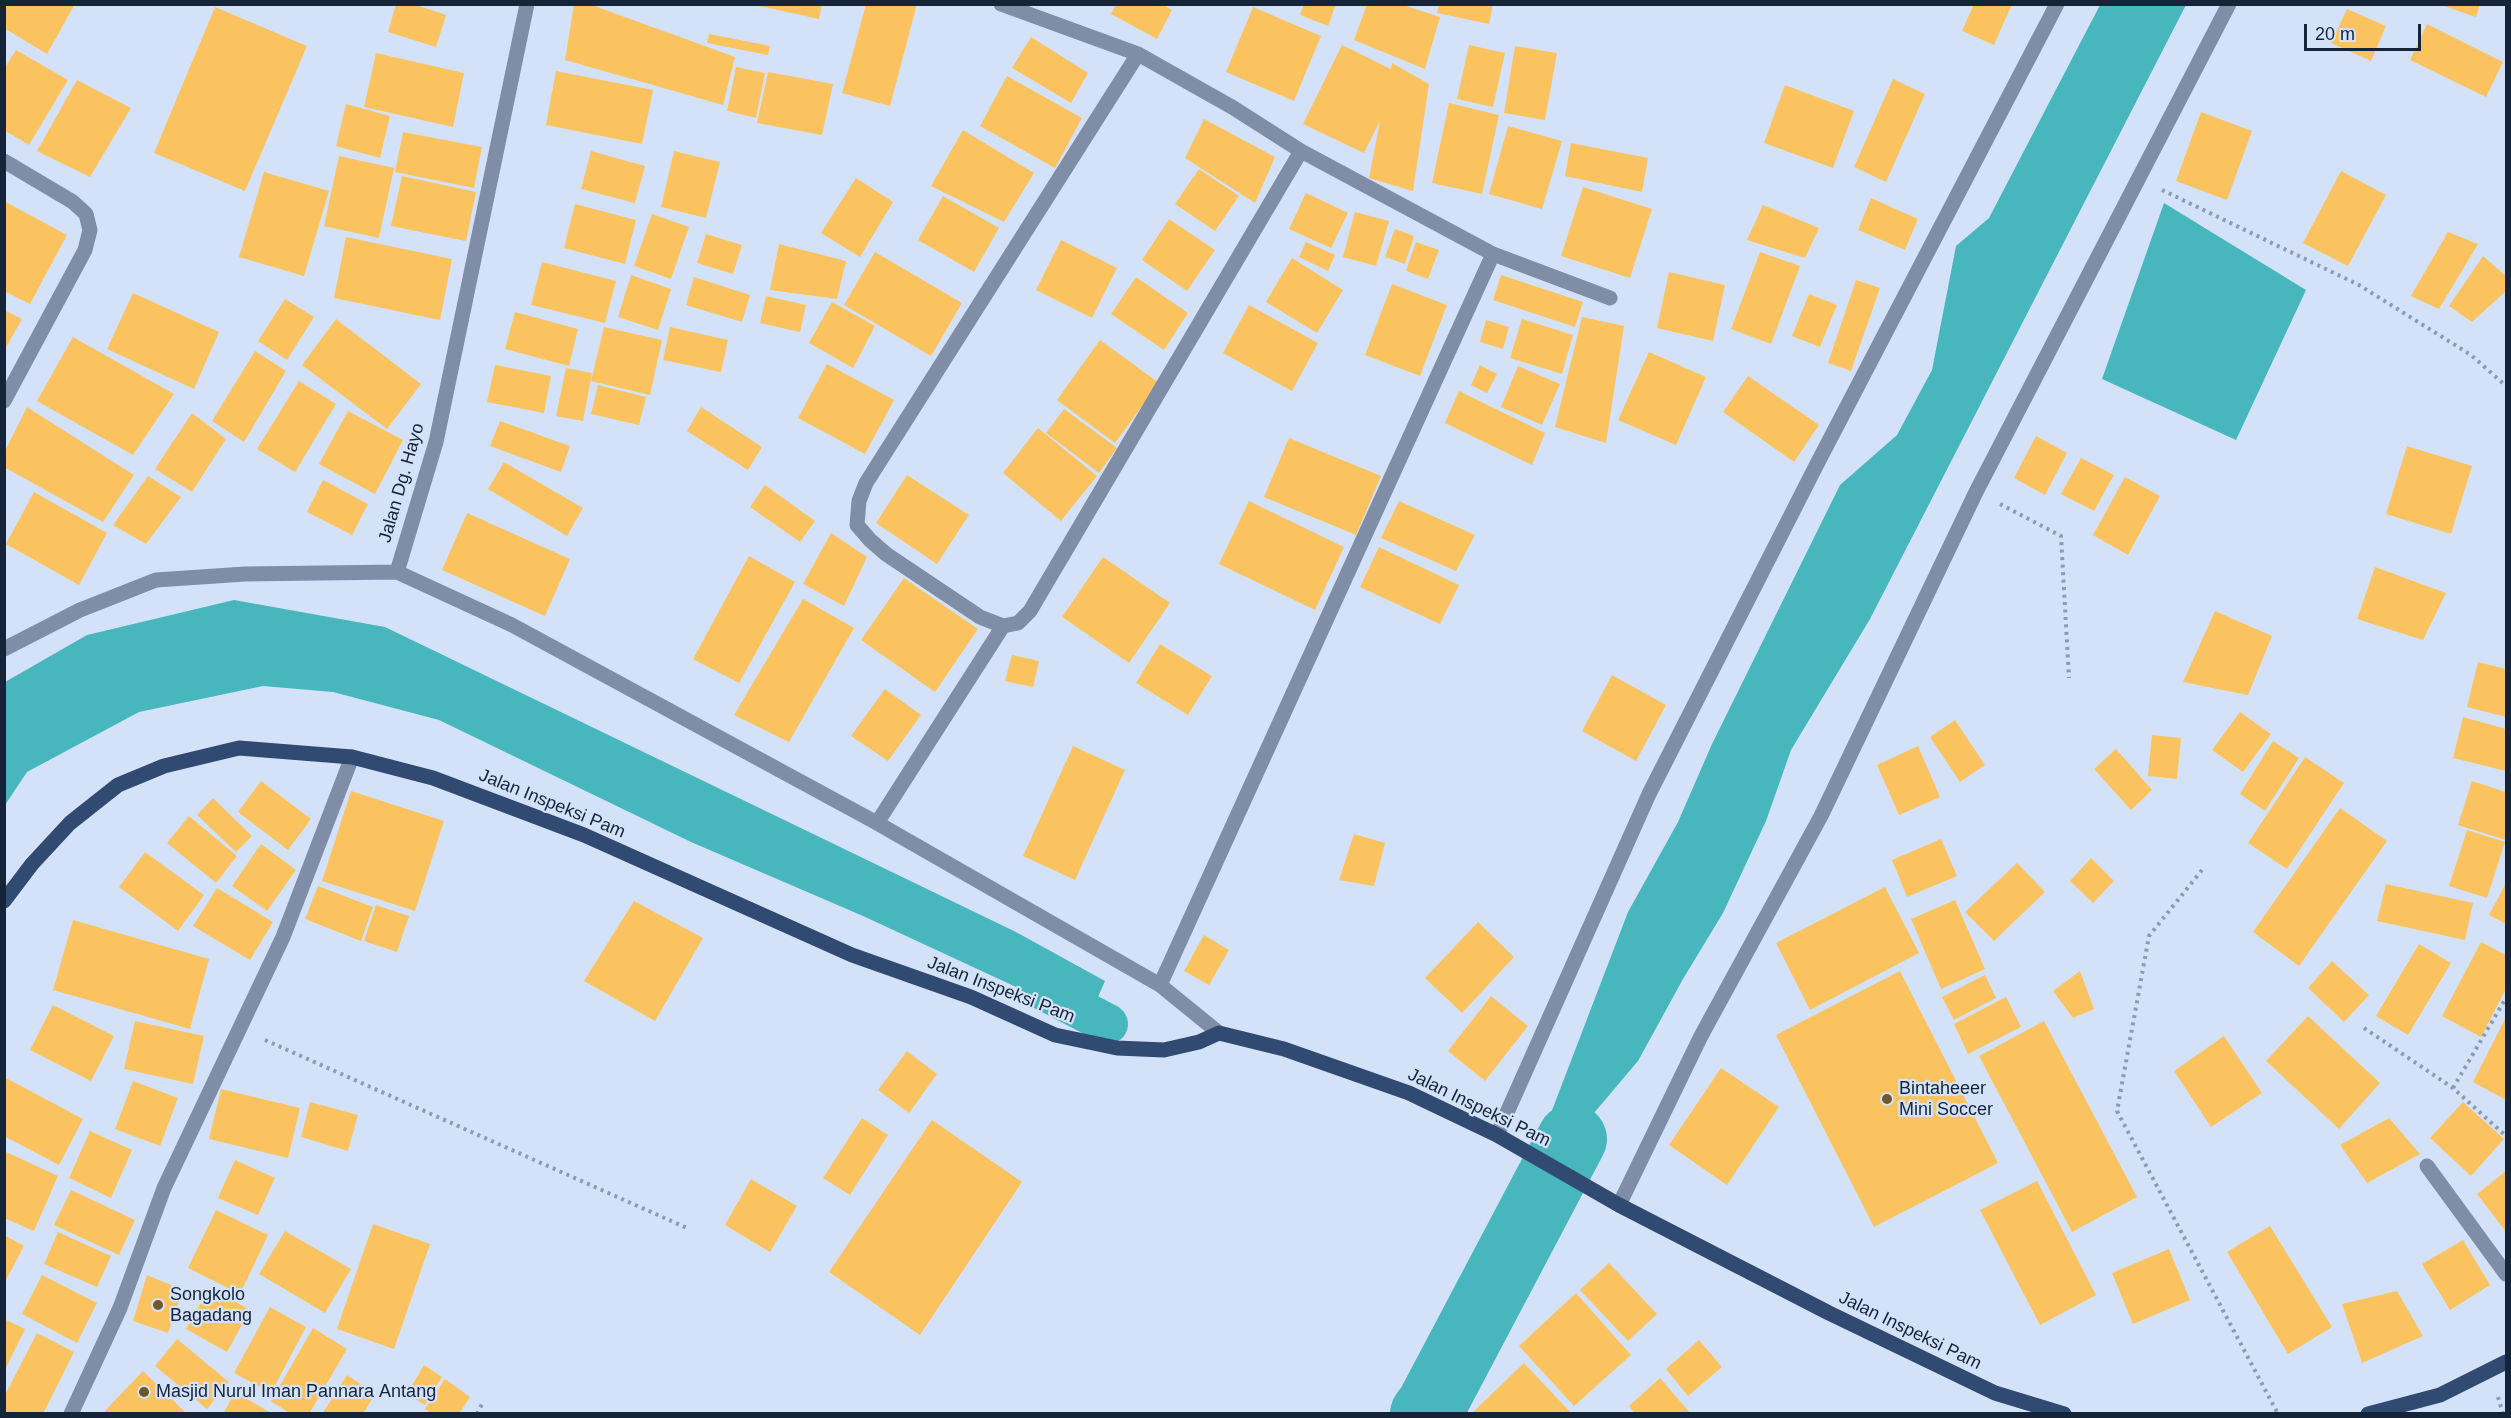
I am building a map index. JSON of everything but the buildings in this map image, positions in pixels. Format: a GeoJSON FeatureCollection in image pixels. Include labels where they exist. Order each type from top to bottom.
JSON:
{"type":"FeatureCollection","features":[{"type":"Feature","properties":{"kind":"main road","name":"Jalan Inspeksi Pam"},"geometry":{"type":"LineString","coordinates":[[4,901],[32,864],[70,823],[118,785],[164,766],[239,748],[352,757],[434,778],[584,835],[852,955],[971,997],[1055,1035],[1117,1048],[1164,1050],[1199,1042],[1219,1033],[1284,1049],[1409,1094],[1497,1135],[1619,1205],[1995,1393],[2064,1413]]}},
{"type":"Feature","properties":{"kind":"main road"},"geometry":{"type":"LineString","coordinates":[[2368,1413],[2440,1395],[2506,1362]]}},
{"type":"Feature","properties":{"kind":"street","name":"Jalan Dg. Hayo"},"geometry":{"type":"LineString","coordinates":[[4,649],[80,610],[156,580],[245,574],[397,572],[436,442],[527,4]]}},
{"type":"Feature","properties":{"kind":"street"},"geometry":{"type":"LineString","coordinates":[[1001,4],[1031,9],[1138,54],[1232,107],[1300,151],[1493,254],[1610,298]]}},
{"type":"Feature","properties":{"kind":"street"},"geometry":{"type":"LineString","coordinates":[[1497,1135],[1649,794],[2057,4]]}},
{"type":"Feature","properties":{"kind":"street"},"geometry":{"type":"LineString","coordinates":[[1619,1205],[1701,1036],[1821,816],[1976,492],[2229,4]]}},
{"type":"Feature","properties":{"kind":"street"},"geometry":{"type":"LineString","coordinates":[[1138,54],[866,483],[859,501],[856,525],[885,554],[980,617],[1003,626],[1018,623],[1029,611],[1300,151]]}},
{"type":"Feature","properties":{"kind":"street"},"geometry":{"type":"LineString","coordinates":[[4,161],[73,202],[86,214],[90,230],[85,250],[4,402]]}},
{"type":"Feature","properties":{"kind":"street"},"geometry":{"type":"LineString","coordinates":[[1160,985],[1493,254]]}},
{"type":"Feature","properties":{"kind":"street"},"geometry":{"type":"LineString","coordinates":[[397,572],[512,625],[877,822],[1160,985],[1219,1033]]}},
{"type":"Feature","properties":{"kind":"street"},"geometry":{"type":"LineString","coordinates":[[877,822],[1003,626]]}},
{"type":"Feature","properties":{"kind":"street"},"geometry":{"type":"LineString","coordinates":[[71,1413],[120,1308],[164,1188],[283,937],[352,757]]}},
{"type":"Feature","properties":{"kind":"street"},"geometry":{"type":"LineString","coordinates":[[2427,1166],[2506,1274]]}},
{"type":"Feature","properties":{"kind":"path"},"geometry":{"type":"LineString","coordinates":[[2140,179],[2359,285],[2471,355],[2506,386]]}},
{"type":"Feature","properties":{"kind":"path"},"geometry":{"type":"LineString","coordinates":[[1976,492],[2061,536],[2069,678]]}},
{"type":"Feature","properties":{"kind":"path"},"geometry":{"type":"LineString","coordinates":[[2202,870],[2149,936],[2117,1111],[2278,1413]]}},
{"type":"Feature","properties":{"kind":"path"},"geometry":{"type":"LineString","coordinates":[[2453,1088],[2506,998]]}},
{"type":"Feature","properties":{"kind":"path"},"geometry":{"type":"LineString","coordinates":[[240,1028],[687,1228]]}},
{"type":"Feature","properties":{"kind":"path"},"geometry":{"type":"LineString","coordinates":[[2364,1028],[2453,1088],[2506,1136]]}},
{"type":"Feature","properties":{"kind":"path"},"geometry":{"type":"LineString","coordinates":[[477,1413],[483,1402]]}},
{"type":"Feature","properties":{"kind":"shaded area"},"geometry":{"type":"Polygon","coordinates":[[[2100,5],[2186,5],[1870,619],[1791,750],[1766,821],[1723,913],[1683,979],[1638,1061],[1572,1139],[1546,1126],[1628,912],[1678,822],[1712,744],[1840,485],[1897,435],[1932,370],[1956,246],[1989,218],[2100,5]]]}},
{"type":"Feature","properties":{"kind":"shaded area"},"geometry":{"type":"Polygon","coordinates":[[[2164,203],[2306,290],[2236,440],[2102,379],[2164,203]]]}},
{"type":"Feature","properties":{"kind":"shaded area"},"geometry":{"type":"Polygon","coordinates":[[[234,600],[385,627],[1016,932],[1105,981],[1090,1015],[1029,993],[863,916],[691,842],[439,720],[333,692],[263,686],[139,712],[27,772],[5,805],[5,682],[87,635],[234,600]]]}},
{"type":"Feature","properties":{"kind":"waterway"},"geometry":{"type":"LineString","coordinates":[[1041,989],[1108,1024]]}},
{"type":"Feature","properties":{"kind":"waterway"},"geometry":{"type":"LineString","coordinates":[[1425,1414],[1572,1139]]}},
{"type":"Feature","properties":{"kind":"place","name":"Bintaheeer Mini Soccer"},"geometry":{"type":"Point","coordinates":[1887,1099]}},
{"type":"Feature","properties":{"kind":"place","name":"Songkolo Bagadang"},"geometry":{"type":"Point","coordinates":[158,1305]}},
{"type":"Feature","properties":{"kind":"place","name":"Masjid Nurul Iman Pannara Antang"},"geometry":{"type":"Point","coordinates":[144,1392]}}]}
